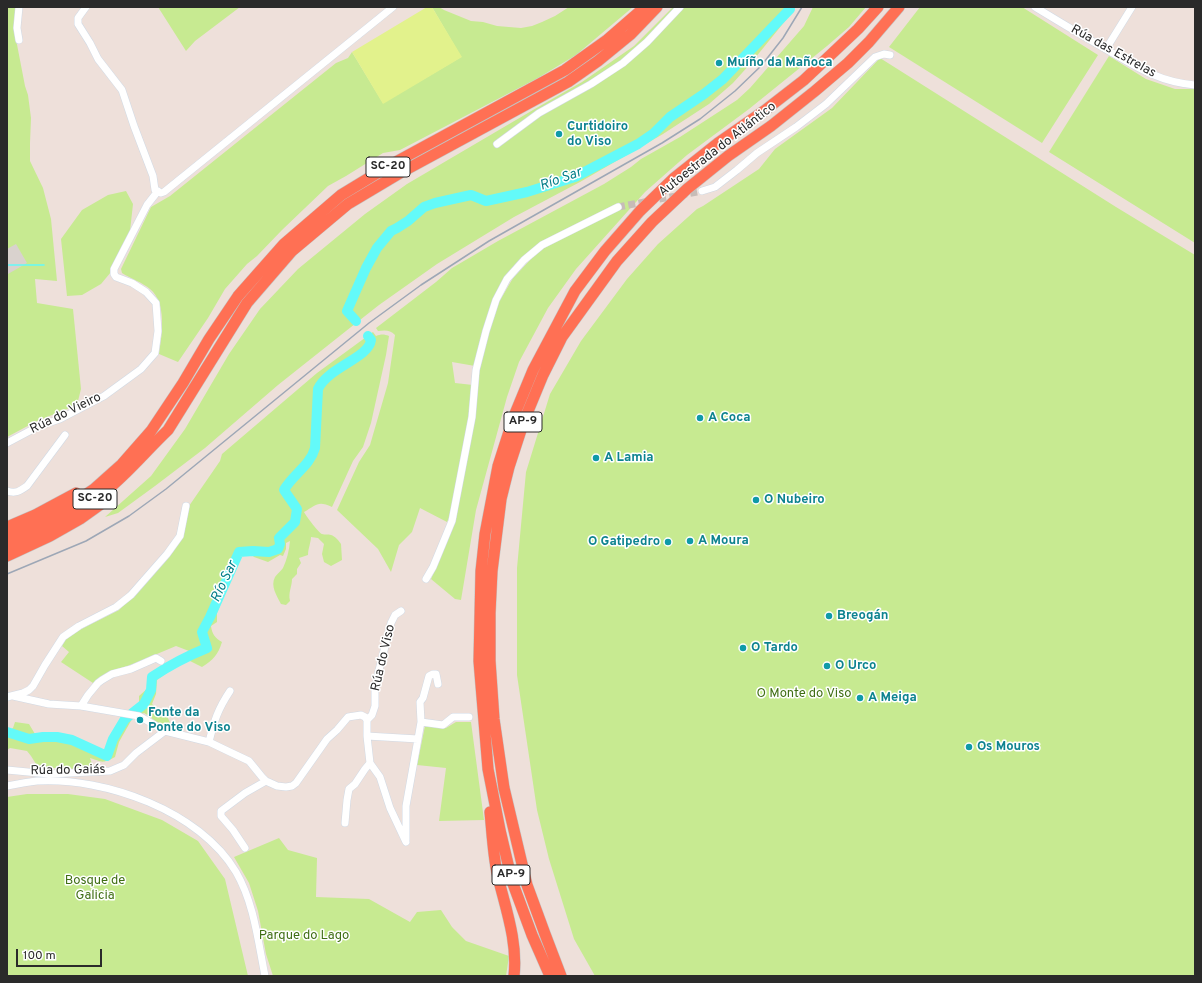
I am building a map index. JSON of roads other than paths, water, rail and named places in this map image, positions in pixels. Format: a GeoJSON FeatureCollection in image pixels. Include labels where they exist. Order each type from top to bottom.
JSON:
{"type":"FeatureCollection","features":[{"type":"Feature","properties":{"kind":"highway","name":"SC-20"},"geometry":{"type":"LineString","coordinates":[[7,536],[46,519],[67,507],[94,489],[122,464],[151,431],[238,296],[284,244],[341,195],[392,164],[565,70],[607,40],[645,7]]}},
{"type":"Feature","properties":{"kind":"highway","name":"SC-20"},"geometry":{"type":"LineString","coordinates":[[8,552],[50,536],[80,519],[108,499],[133,475],[156,450],[247,303],[292,251],[348,204],[400,173],[568,82],[598,61],[631,34],[657,7]]}},
{"type":"Feature","properties":{"kind":"highway","name":"Autoestrada do Atlántico"},"geometry":{"type":"LineString","coordinates":[[550,976],[532,935],[512,881],[500,830],[488,769],[479,661],[481,571],[485,534],[498,466],[514,416],[533,370],[574,291],[605,251],[640,211],[674,178],[718,143],[804,80],[858,29],[878,7]]}},
{"type":"Feature","properties":{"kind":"highway","name":"Autoestrada do Atlántico"},"geometry":{"type":"LineString","coordinates":[[561,976],[527,885],[504,788],[494,719],[490,645],[492,570],[501,499],[509,467],[524,421],[543,375],[562,337],[622,255],[652,222],[687,189],[728,156],[771,126],[848,63],[869,42],[899,7]]}},
{"type":"Feature","properties":{"kind":"highway"},"geometry":{"type":"LineString","coordinates":[[7,527],[35,515],[77,493],[122,464]]}},
{"type":"Feature","properties":{"kind":"highway"},"geometry":{"type":"LineString","coordinates":[[488,769],[491,822],[497,872],[513,939],[515,968],[514,976]]}},
{"type":"Feature","properties":{"kind":"street"},"geometry":{"type":"LineString","coordinates":[[19,7],[17,28],[19,40]]}},
{"type":"Feature","properties":{"kind":"street"},"geometry":{"type":"LineString","coordinates":[[86,7],[78,18],[78,24],[90,42],[98,59],[122,90],[153,176],[156,190],[161,193],[393,7]]}},
{"type":"Feature","properties":{"kind":"street"},"geometry":{"type":"LineString","coordinates":[[497,144],[539,113],[591,84],[623,63],[647,42],[680,7]]}},
{"type":"Feature","properties":{"kind":"street","name":"Rúa das Estrelas"},"geometry":{"type":"LineString","coordinates":[[1036,7],[1138,68],[1159,77],[1179,83],[1195,85]]}},
{"type":"Feature","properties":{"kind":"street"},"geometry":{"type":"LineString","coordinates":[[1106,49],[1132,7]]}},
{"type":"Feature","properties":{"kind":"street"},"geometry":{"type":"LineString","coordinates":[[702,191],[715,187],[757,153],[796,127],[826,104],[875,57],[884,54],[890,55]]}},
{"type":"Feature","properties":{"kind":"street","name":"Rúa do Vieiro"},"geometry":{"type":"LineString","coordinates":[[7,443],[39,426],[60,419],[104,396],[141,369],[155,353],[158,331],[156,303],[146,292],[132,283],[116,277],[114,274],[114,269],[147,205],[158,191]]}},
{"type":"Feature","properties":{"kind":"street"},"geometry":{"type":"LineString","coordinates":[[426,579],[433,567],[454,512],[472,417],[476,370],[496,300],[507,279],[524,260],[542,245],[618,206]]}},
{"type":"Feature","properties":{"kind":"street"},"geometry":{"type":"LineString","coordinates":[[7,491],[16,493],[27,486],[65,435]]}},
{"type":"Feature","properties":{"kind":"street"},"geometry":{"type":"LineString","coordinates":[[10,696],[29,690],[33,686],[45,664],[63,637],[79,626],[116,607],[131,595],[167,554],[180,536],[186,506]]}},
{"type":"Feature","properties":{"kind":"street","name":"Rúa do Viso"},"geometry":{"type":"LineString","coordinates":[[401,611],[395,615],[391,623],[378,674],[375,692],[375,706],[372,714],[367,720],[367,736],[370,764],[380,777],[390,808],[406,842],[406,806],[418,739]]}},
{"type":"Feature","properties":{"kind":"street"},"geometry":{"type":"LineString","coordinates":[[81,706],[98,683],[112,674],[131,669],[156,658],[161,661]]}},
{"type":"Feature","properties":{"kind":"street"},"geometry":{"type":"LineString","coordinates":[[367,736],[418,739],[421,722],[420,702],[423,698],[429,676],[436,674],[438,684]]}},
{"type":"Feature","properties":{"kind":"street"},"geometry":{"type":"LineString","coordinates":[[209,742],[220,706],[230,691]]}},
{"type":"Feature","properties":{"kind":"street"},"geometry":{"type":"LineString","coordinates":[[10,696],[49,704],[81,706],[143,718],[164,731],[209,742],[249,762],[266,781],[278,786],[286,787],[292,786],[296,783],[327,739],[348,717],[361,715],[367,720]]}},
{"type":"Feature","properties":{"kind":"street"},"geometry":{"type":"LineString","coordinates":[[421,722],[443,725],[452,717],[469,717]]}},
{"type":"Feature","properties":{"kind":"street","name":"Rúa do Gaiás"},"geometry":{"type":"LineString","coordinates":[[7,770],[49,774],[110,771],[124,765],[136,753],[164,731]]}},
{"type":"Feature","properties":{"kind":"street"},"geometry":{"type":"LineString","coordinates":[[345,823],[349,789],[355,784],[370,764]]}},
{"type":"Feature","properties":{"kind":"street"},"geometry":{"type":"LineString","coordinates":[[7,786],[37,781],[54,781],[88,785],[118,792],[165,810],[203,834],[221,851],[232,866],[249,901],[254,918],[265,976]]}},
{"type":"Feature","properties":{"kind":"street"},"geometry":{"type":"LineString","coordinates":[[245,848],[234,830],[221,816],[221,811],[245,793],[266,781]]}},
{"type":"Feature","properties":{"kind":"waterway","name":"Río Sar"},"geometry":{"type":"LineString","coordinates":[[356,321],[347,311],[366,268],[377,248],[391,231],[408,221],[424,207],[471,195],[486,201],[527,192],[575,177],[638,144],[654,133],[670,117],[723,79],[790,9]]}},
{"type":"Feature","properties":{"kind":"waterway"},"geometry":{"type":"LineString","coordinates":[[7,265],[44,265]]}},
{"type":"Feature","properties":{"kind":"waterway","name":"Río Sar"},"geometry":{"type":"LineString","coordinates":[[7,732],[29,739],[57,737],[72,740],[107,756],[113,739],[125,719],[144,704],[151,690],[152,677],[192,654],[207,648],[202,632],[239,552],[269,552],[278,549],[280,544],[279,538],[295,522],[297,509],[284,490],[313,454],[315,448],[318,389],[330,375],[356,358],[369,346],[371,340],[368,336]]}},
{"type":"Feature","properties":{"kind":"tunnel"},"geometry":{"type":"LineString","coordinates":[[618,207],[702,191]]}},
{"type":"Feature","properties":{"kind":"railway"},"geometry":{"type":"LineString","coordinates":[[7,574],[86,541],[129,516],[166,489],[369,323],[421,285],[489,241],[662,143],[700,119],[735,91],[761,66],[783,38],[802,7]]}},
{"type":"Feature","properties":{"kind":"place","name":"Muíño da Mañoca"},"geometry":{"type":"Point","coordinates":[719,63]}},
{"type":"Feature","properties":{"kind":"place","name":"Curtidoiro do Viso"},"geometry":{"type":"Point","coordinates":[559,134]}},
{"type":"Feature","properties":{"kind":"place","name":"A Coca"},"geometry":{"type":"Point","coordinates":[700,418]}},
{"type":"Feature","properties":{"kind":"place","name":"A Lamia"},"geometry":{"type":"Point","coordinates":[596,458]}},
{"type":"Feature","properties":{"kind":"place","name":"O Nubeiro"},"geometry":{"type":"Point","coordinates":[756,500]}},
{"type":"Feature","properties":{"kind":"place","name":"A Moura"},"geometry":{"type":"Point","coordinates":[690,541]}},
{"type":"Feature","properties":{"kind":"place","name":"O Gatipedro"},"geometry":{"type":"Point","coordinates":[668,542]}},
{"type":"Feature","properties":{"kind":"place","name":"Breogán"},"geometry":{"type":"Point","coordinates":[829,616]}},
{"type":"Feature","properties":{"kind":"place","name":"O Tardo"},"geometry":{"type":"Point","coordinates":[743,648]}},
{"type":"Feature","properties":{"kind":"place","name":"O Urco"},"geometry":{"type":"Point","coordinates":[827,666]}},
{"type":"Feature","properties":{"kind":"place","name":"A Meiga"},"geometry":{"type":"Point","coordinates":[860,698]}},
{"type":"Feature","properties":{"kind":"place","name":"Fonte da Ponte do Viso"},"geometry":{"type":"Point","coordinates":[140,720]}},
{"type":"Feature","properties":{"kind":"place","name":"Os Mouros"},"geometry":{"type":"Point","coordinates":[969,747]}},
{"type":"Feature","properties":{"kind":"park label","name":"O Monte do Viso"},"geometry":{"type":"Point","coordinates":[804,694]}},
{"type":"Feature","properties":{"kind":"park label","name":"Bosque de Galicia"},"geometry":{"type":"Point","coordinates":[95,888]}},
{"type":"Feature","properties":{"kind":"park label","name":"Parque do Lago"},"geometry":{"type":"Point","coordinates":[304,936]}}]}
